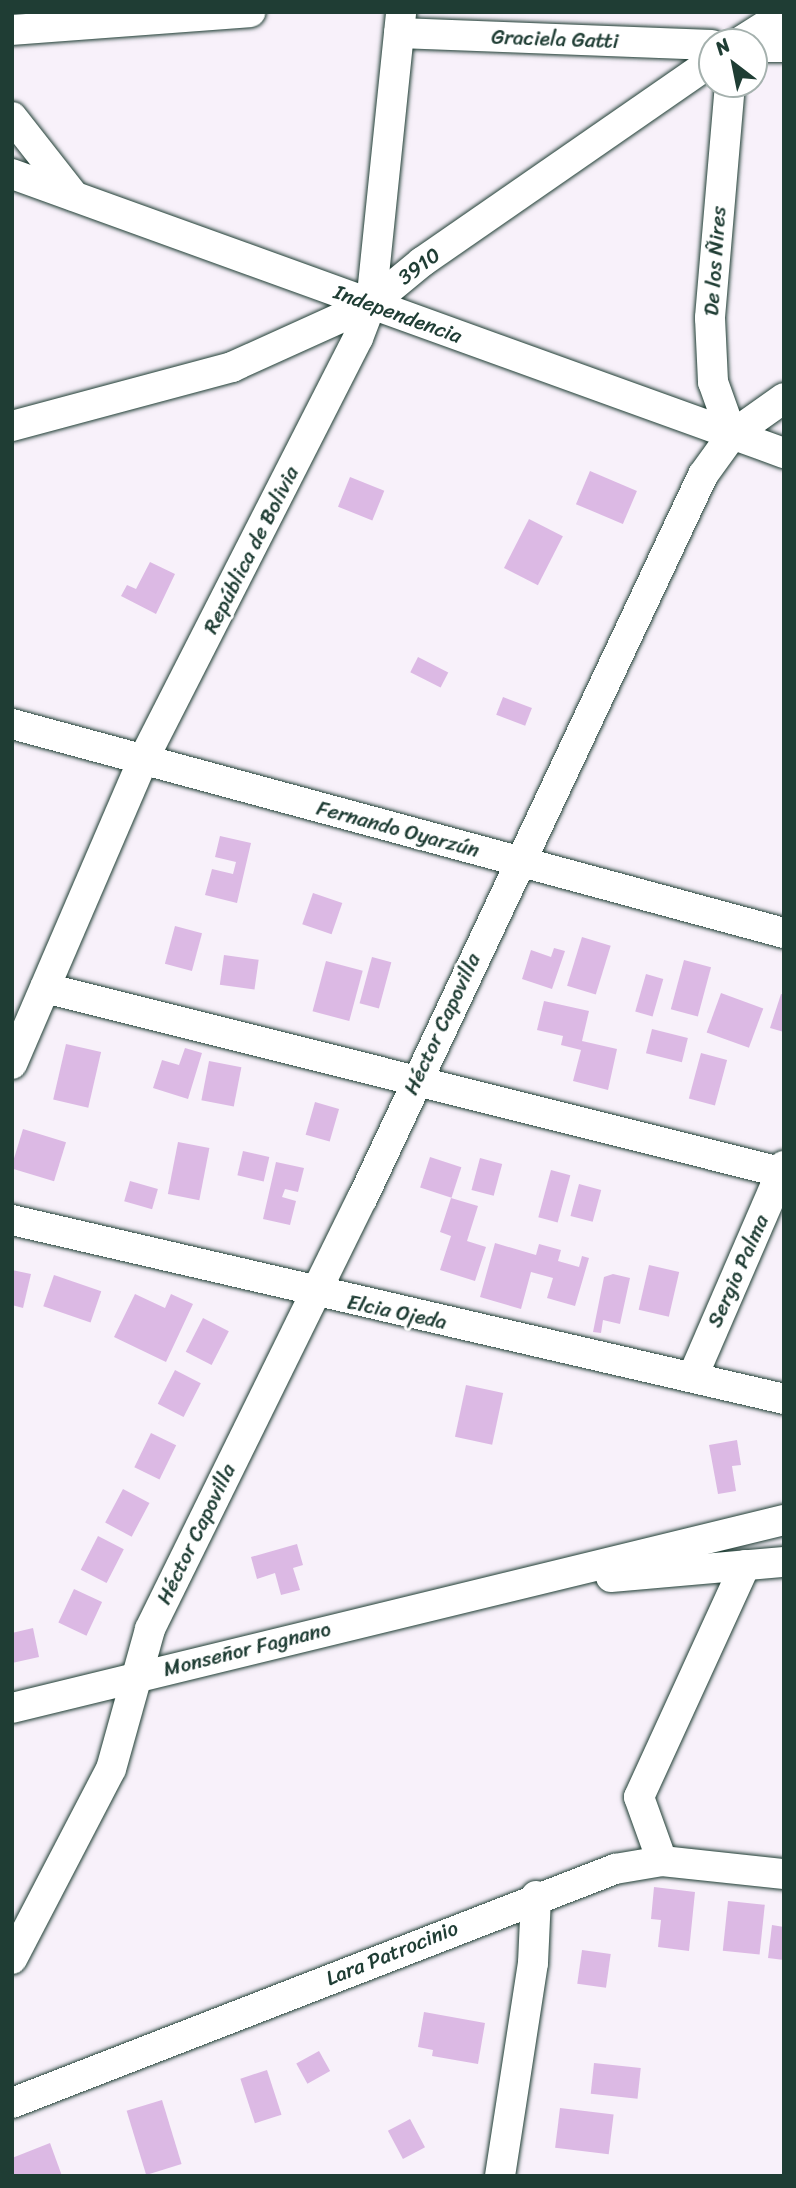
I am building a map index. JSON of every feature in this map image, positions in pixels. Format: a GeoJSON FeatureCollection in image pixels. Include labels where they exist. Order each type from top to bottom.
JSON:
{"type":"FeatureCollection","features":[{"type":"Feature","properties":{"kind":"street"},"geometry":{"type":"LineString","coordinates":[[12,30],[250,12]]}},
{"type":"Feature","properties":{"kind":"street"},"geometry":{"type":"LineString","coordinates":[[762,28],[784,14]]}},
{"type":"Feature","properties":{"kind":"street","name":"Graciela Gatti"},"geometry":{"type":"LineString","coordinates":[[400,23],[698,44]]}},
{"type":"Feature","properties":{"kind":"street","name":"República de Bolivia"},"geometry":{"type":"LineString","coordinates":[[12,1063],[143,760],[371,304],[400,23]]}},
{"type":"Feature","properties":{"kind":"street","name":"3910"},"geometry":{"type":"LineString","coordinates":[[12,426],[232,367],[371,304],[422,262],[698,71]]}},
{"type":"Feature","properties":{"kind":"street","name":"De los Ñires"},"geometry":{"type":"LineString","coordinates":[[729,98],[710,318],[713,382],[732,435]]}},
{"type":"Feature","properties":{"kind":"street"},"geometry":{"type":"LineString","coordinates":[[12,117],[74,196]]}},
{"type":"Feature","properties":{"kind":"street","name":"Independencia"},"geometry":{"type":"LineString","coordinates":[[12,174],[784,453]]}},
{"type":"Feature","properties":{"kind":"street","name":"Héctor Capovilla"},"geometry":{"type":"LineString","coordinates":[[12,1959],[111,1769],[150,1629],[416,1081],[517,861],[703,475],[732,435],[784,398]]}},
{"type":"Feature","properties":{"kind":"street","name":"Fernando Oyarzún"},"geometry":{"type":"LineString","coordinates":[[12,724],[784,933]]}},
{"type":"Feature","properties":{"kind":"street"},"geometry":{"type":"LineString","coordinates":[[45,988],[783,1171]]}},
{"type":"Feature","properties":{"kind":"street","name":"Sergio Palma"},"geometry":{"type":"LineString","coordinates":[[693,1376],[783,1171]]}},
{"type":"Feature","properties":{"kind":"street","name":"Elcia Ojeda"},"geometry":{"type":"LineString","coordinates":[[12,1220],[313,1294],[693,1376],[784,1399]]}},
{"type":"Feature","properties":{"kind":"street","name":"Monseñor Fagnano"},"geometry":{"type":"LineString","coordinates":[[12,1708],[784,1520]]}},
{"type":"Feature","properties":{"kind":"street","name":"Monseñor Fagnano"},"geometry":{"type":"LineString","coordinates":[[482,1592],[784,1562]]}},
{"type":"Feature","properties":{"kind":"street"},"geometry":{"type":"LineString","coordinates":[[662,1861],[639,1797],[745,1565]]}},
{"type":"Feature","properties":{"kind":"street","name":"Lara Patrocinio"},"geometry":{"type":"LineString","coordinates":[[12,2103],[536,1896],[615,1869],[662,1861],[784,1874]]}},
{"type":"Feature","properties":{"kind":"street"},"geometry":{"type":"LineString","coordinates":[[500,2176],[533,1963],[536,1896]]}},
{"type":"Feature","properties":{"kind":"building"},"geometry":{"type":"Polygon","coordinates":[[[590,471],[637,491],[623,524],[576,504],[590,471]]]}},
{"type":"Feature","properties":{"kind":"building"},"geometry":{"type":"Polygon","coordinates":[[[350,477],[384,491],[372,521],[338,507],[350,477]]]}},
{"type":"Feature","properties":{"kind":"building"},"geometry":{"type":"Polygon","coordinates":[[[529,519],[563,536],[538,585],[504,568],[529,519]]]}},
{"type":"Feature","properties":{"kind":"building"},"geometry":{"type":"Polygon","coordinates":[[[150,562],[175,574],[156,614],[121,596],[127,585],[136,589],[150,562]]]}},
{"type":"Feature","properties":{"kind":"building"},"geometry":{"type":"Polygon","coordinates":[[[418,657],[448,672],[441,688],[410,672],[418,657]]]}},
{"type":"Feature","properties":{"kind":"building"},"geometry":{"type":"Polygon","coordinates":[[[503,697],[532,708],[525,726],[496,715],[503,697]]]}},
{"type":"Feature","properties":{"kind":"building"},"geometry":{"type":"Polygon","coordinates":[[[220,836],[251,843],[237,903],[205,895],[212,869],[233,874],[236,862],[215,857],[220,836]]]}},
{"type":"Feature","properties":{"kind":"building"},"geometry":{"type":"Polygon","coordinates":[[[313,893],[342,903],[332,934],[302,924],[313,893]]]}},
{"type":"Feature","properties":{"kind":"building"},"geometry":{"type":"Polygon","coordinates":[[[175,926],[202,933],[192,971],[165,964],[175,926]]]}},
{"type":"Feature","properties":{"kind":"building"},"geometry":{"type":"Polygon","coordinates":[[[582,937],[611,946],[596,995],[567,986],[582,937]]]}},
{"type":"Feature","properties":{"kind":"building"},"geometry":{"type":"Polygon","coordinates":[[[554,948],[565,951],[552,989],[522,979],[531,950],[551,957],[554,948]]]}},
{"type":"Feature","properties":{"kind":"building"},"geometry":{"type":"Polygon","coordinates":[[[224,955],[259,960],[254,990],[220,985],[224,955]]]}},
{"type":"Feature","properties":{"kind":"building"},"geometry":{"type":"Polygon","coordinates":[[[372,957],[391,962],[379,1009],[360,1003],[372,957]]]}},
{"type":"Feature","properties":{"kind":"building"},"geometry":{"type":"Polygon","coordinates":[[[684,960],[711,967],[698,1017],[671,1009],[684,960]]]}},
{"type":"Feature","properties":{"kind":"building"},"geometry":{"type":"Polygon","coordinates":[[[326,961],[363,971],[349,1021],[313,1011],[326,961]]]}},
{"type":"Feature","properties":{"kind":"building"},"geometry":{"type":"Polygon","coordinates":[[[646,974],[663,979],[653,1016],[635,1011],[646,974]]]}},
{"type":"Feature","properties":{"kind":"building"},"geometry":{"type":"Polygon","coordinates":[[[721,993],[763,1008],[749,1048],[707,1032],[721,993]]]}},
{"type":"Feature","properties":{"kind":"building"},"geometry":{"type":"Polygon","coordinates":[[[781,994],[784,995],[784,1032],[770,1028],[781,994]]]}},
{"type":"Feature","properties":{"kind":"building"},"geometry":{"type":"Polygon","coordinates":[[[544,1001],[589,1011],[582,1041],[617,1049],[608,1090],[573,1081],[581,1050],[561,1045],[563,1036],[537,1030],[544,1001]]]}},
{"type":"Feature","properties":{"kind":"building"},"geometry":{"type":"Polygon","coordinates":[[[652,1029],[688,1038],[682,1062],[646,1053],[652,1029]]]}},
{"type":"Feature","properties":{"kind":"building"},"geometry":{"type":"Polygon","coordinates":[[[66,1044],[101,1052],[88,1108],[53,1100],[66,1044]]]}},
{"type":"Feature","properties":{"kind":"building"},"geometry":{"type":"Polygon","coordinates":[[[185,1048],[202,1053],[188,1099],[153,1088],[162,1060],[179,1065],[185,1048]]]}},
{"type":"Feature","properties":{"kind":"building"},"geometry":{"type":"Polygon","coordinates":[[[701,1053],[727,1060],[715,1105],[689,1098],[701,1053]]]}},
{"type":"Feature","properties":{"kind":"building"},"geometry":{"type":"Polygon","coordinates":[[[209,1061],[241,1067],[234,1107],[201,1100],[209,1061]]]}},
{"type":"Feature","properties":{"kind":"building"},"geometry":{"type":"Polygon","coordinates":[[[315,1102],[339,1109],[330,1142],[306,1135],[315,1102]]]}},
{"type":"Feature","properties":{"kind":"building"},"geometry":{"type":"Polygon","coordinates":[[[23,1129],[66,1142],[54,1181],[12,1169],[23,1129]]]}},
{"type":"Feature","properties":{"kind":"building"},"geometry":{"type":"Polygon","coordinates":[[[178,1142],[209,1148],[199,1200],[168,1194],[178,1142]]]}},
{"type":"Feature","properties":{"kind":"building"},"geometry":{"type":"Polygon","coordinates":[[[243,1151],[269,1157],[264,1181],[237,1175],[243,1151]]]}},
{"type":"Feature","properties":{"kind":"building"},"geometry":{"type":"Polygon","coordinates":[[[430,1157],[461,1167],[451,1198],[420,1187],[430,1157]]]}},
{"type":"Feature","properties":{"kind":"building"},"geometry":{"type":"Polygon","coordinates":[[[480,1158],[502,1164],[494,1196],[471,1190],[480,1158]]]}},
{"type":"Feature","properties":{"kind":"building"},"geometry":{"type":"Polygon","coordinates":[[[276,1162],[304,1168],[298,1192],[285,1189],[282,1197],[296,1201],[290,1225],[263,1219],[276,1162]]]}},
{"type":"Feature","properties":{"kind":"building"},"geometry":{"type":"Polygon","coordinates":[[[551,1170],[570,1175],[558,1223],[538,1217],[551,1170]]]}},
{"type":"Feature","properties":{"kind":"building"},"geometry":{"type":"Polygon","coordinates":[[[130,1181],[158,1189],[152,1209],[124,1201],[130,1181]]]}},
{"type":"Feature","properties":{"kind":"building"},"geometry":{"type":"Polygon","coordinates":[[[579,1184],[601,1190],[593,1222],[570,1216],[579,1184]]]}},
{"type":"Feature","properties":{"kind":"building"},"geometry":{"type":"Polygon","coordinates":[[[451,1198],[478,1206],[467,1241],[486,1247],[475,1281],[440,1270],[451,1236],[440,1232],[451,1198]]]}},
{"type":"Feature","properties":{"kind":"building"},"geometry":{"type":"Polygon","coordinates":[[[495,1243],[536,1255],[539,1244],[561,1250],[558,1261],[579,1267],[582,1256],[589,1258],[575,1306],[547,1298],[553,1278],[531,1272],[521,1309],[480,1297],[495,1243]]]}},
{"type":"Feature","properties":{"kind":"building"},"geometry":{"type":"Polygon","coordinates":[[[649,1265],[679,1272],[669,1317],[639,1310],[649,1265]]]}},
{"type":"Feature","properties":{"kind":"building"},"geometry":{"type":"Polygon","coordinates":[[[12,1270],[31,1274],[23,1308],[12,1305],[12,1270]]]}},
{"type":"Feature","properties":{"kind":"building"},"geometry":{"type":"Polygon","coordinates":[[[613,1274],[630,1278],[620,1324],[603,1320],[601,1333],[593,1332],[604,1277],[613,1274]]]}},
{"type":"Feature","properties":{"kind":"building"},"geometry":{"type":"Polygon","coordinates":[[[54,1275],[101,1291],[91,1322],[43,1306],[54,1275]]]}},
{"type":"Feature","properties":{"kind":"building"},"geometry":{"type":"Polygon","coordinates":[[[135,1294],[165,1308],[171,1294],[193,1304],[166,1362],[114,1337],[135,1294]]]}},
{"type":"Feature","properties":{"kind":"building"},"geometry":{"type":"Polygon","coordinates":[[[203,1318],[229,1331],[212,1365],[186,1352],[203,1318]]]}},
{"type":"Feature","properties":{"kind":"building"},"geometry":{"type":"Polygon","coordinates":[[[175,1370],[201,1383],[184,1417],[158,1404],[175,1370]]]}},
{"type":"Feature","properties":{"kind":"building"},"geometry":{"type":"Polygon","coordinates":[[[466,1385],[503,1393],[492,1445],[455,1437],[466,1385]]]}},
{"type":"Feature","properties":{"kind":"building"},"geometry":{"type":"Polygon","coordinates":[[[151,1433],[176,1445],[160,1479],[134,1467],[151,1433]]]}},
{"type":"Feature","properties":{"kind":"building"},"geometry":{"type":"Polygon","coordinates":[[[737,1440],[741,1465],[732,1466],[736,1491],[718,1494],[709,1445],[737,1440]]]}},
{"type":"Feature","properties":{"kind":"building"},"geometry":{"type":"Polygon","coordinates":[[[123,1489],[149,1503],[132,1537],[105,1523],[123,1489]]]}},
{"type":"Feature","properties":{"kind":"building"},"geometry":{"type":"Polygon","coordinates":[[[98,1536],[124,1549],[107,1583],[81,1570],[98,1536]]]}},
{"type":"Feature","properties":{"kind":"building"},"geometry":{"type":"Polygon","coordinates":[[[297,1544],[303,1565],[293,1568],[300,1590],[281,1595],[275,1573],[257,1579],[251,1557],[297,1544]]]}},
{"type":"Feature","properties":{"kind":"building"},"geometry":{"type":"Polygon","coordinates":[[[74,1589],[102,1602],[86,1636],[58,1623],[74,1589]]]}},
{"type":"Feature","properties":{"kind":"building"},"geometry":{"type":"Polygon","coordinates":[[[33,1628],[39,1657],[12,1663],[12,1633],[33,1628]]]}},
{"type":"Feature","properties":{"kind":"building"},"geometry":{"type":"Polygon","coordinates":[[[654,1887],[695,1892],[689,1951],[658,1947],[661,1920],[651,1919],[654,1887]]]}},
{"type":"Feature","properties":{"kind":"building"},"geometry":{"type":"Polygon","coordinates":[[[728,1901],[765,1905],[760,1955],[723,1951],[728,1901]]]}},
{"type":"Feature","properties":{"kind":"building"},"geometry":{"type":"Polygon","coordinates":[[[772,1925],[784,1927],[784,1960],[768,1958],[772,1925]]]}},
{"type":"Feature","properties":{"kind":"building"},"geometry":{"type":"Polygon","coordinates":[[[582,1950],[611,1954],[606,1988],[577,1984],[582,1950]]]}},
{"type":"Feature","properties":{"kind":"building"},"geometry":{"type":"Polygon","coordinates":[[[424,2012],[485,2023],[478,2064],[432,2056],[433,2050],[418,2047],[424,2012]]]}},
{"type":"Feature","properties":{"kind":"building"},"geometry":{"type":"Polygon","coordinates":[[[319,2051],[330,2071],[307,2084],[296,2064],[319,2051]]]}},
{"type":"Feature","properties":{"kind":"building"},"geometry":{"type":"Polygon","coordinates":[[[594,2063],[641,2068],[638,2099],[591,2094],[594,2063]]]}},
{"type":"Feature","properties":{"kind":"building"},"geometry":{"type":"Polygon","coordinates":[[[267,2070],[282,2115],[255,2123],[240,2079],[267,2070]]]}},
{"type":"Feature","properties":{"kind":"building"},"geometry":{"type":"Polygon","coordinates":[[[162,2100],[182,2164],[146,2175],[127,2111],[162,2100]]]}},
{"type":"Feature","properties":{"kind":"building"},"geometry":{"type":"Polygon","coordinates":[[[560,2108],[614,2115],[609,2154],[555,2148],[560,2108]]]}},
{"type":"Feature","properties":{"kind":"building"},"geometry":{"type":"Polygon","coordinates":[[[410,2119],[425,2147],[403,2159],[388,2131],[410,2119]]]}},
{"type":"Feature","properties":{"kind":"building"},"geometry":{"type":"Polygon","coordinates":[[[50,2143],[62,2176],[12,2176],[12,2158],[50,2143]]]}}]}
